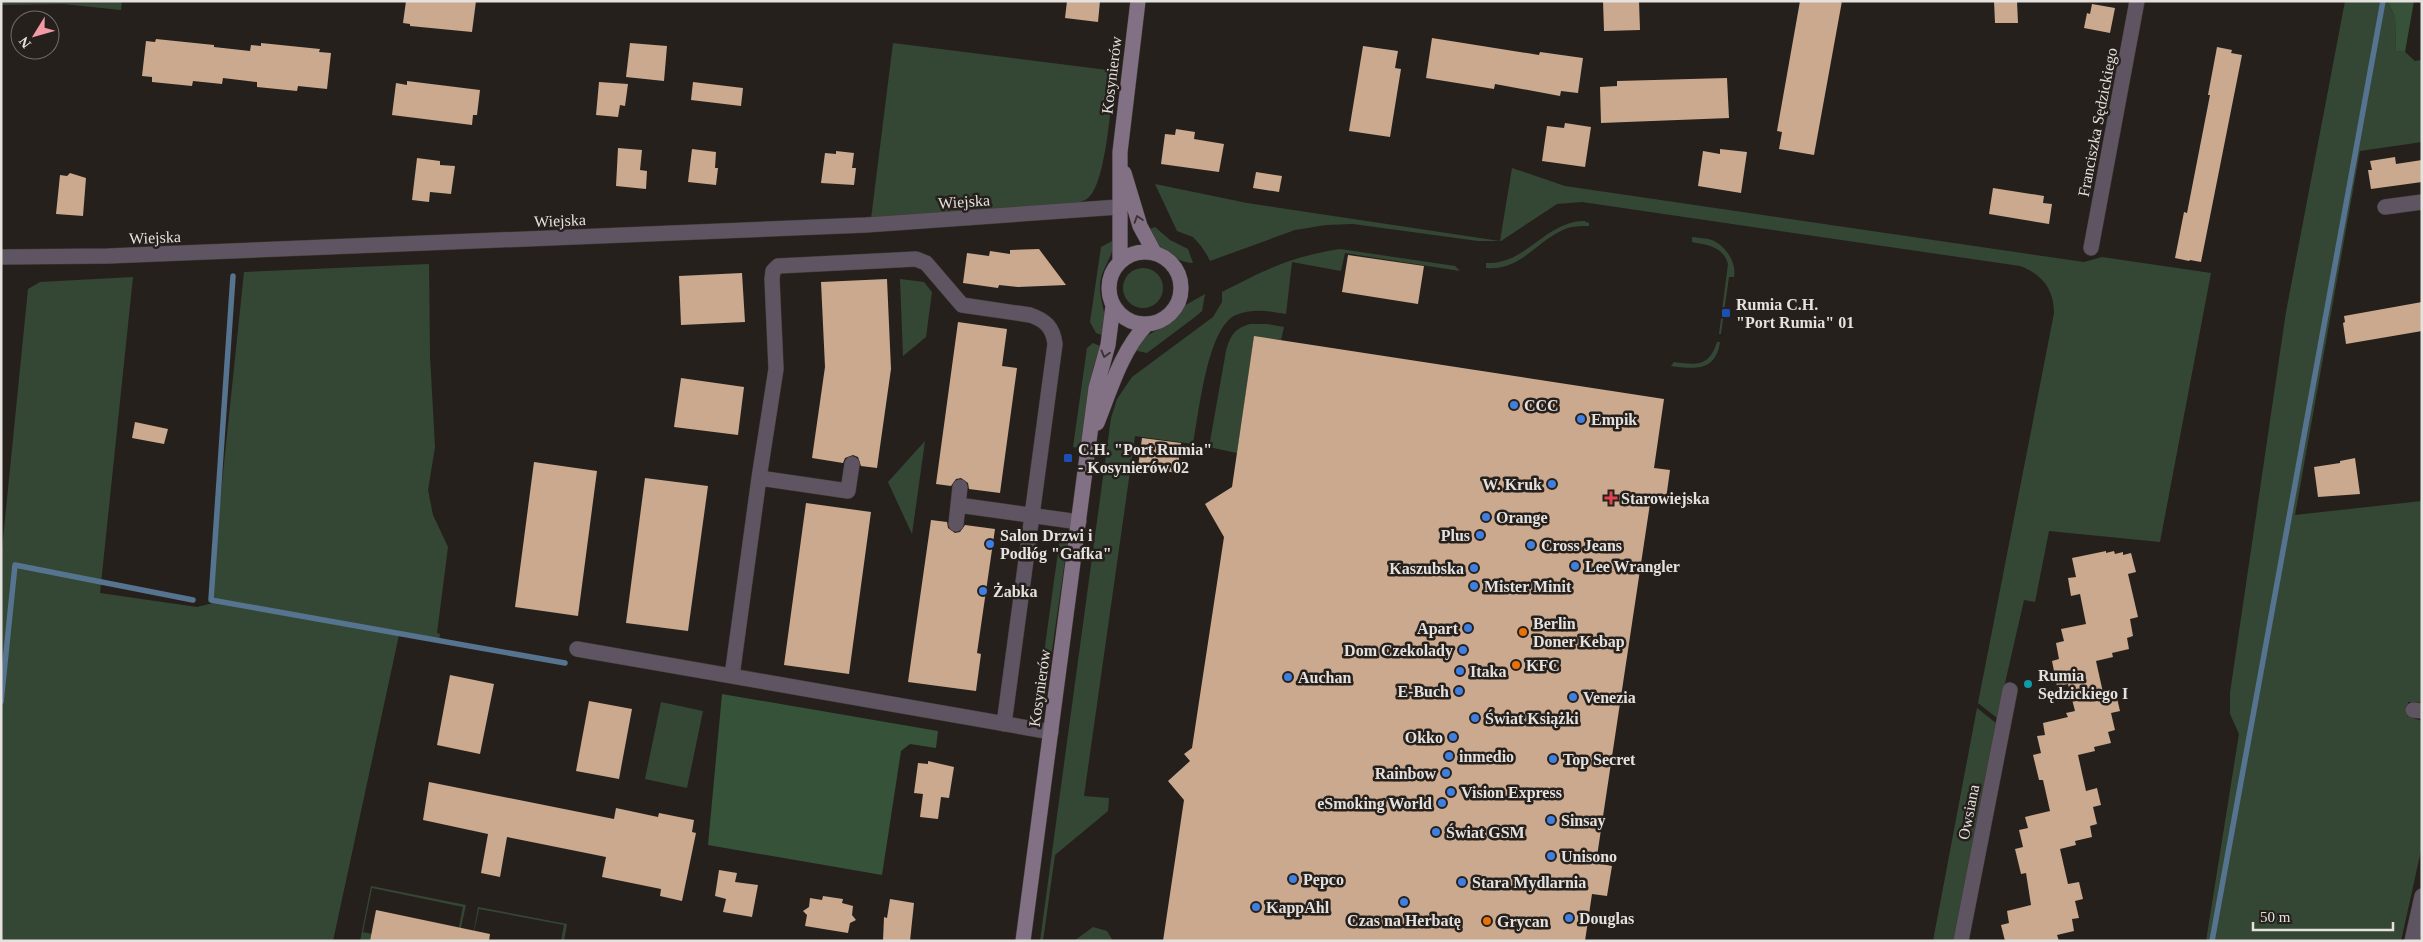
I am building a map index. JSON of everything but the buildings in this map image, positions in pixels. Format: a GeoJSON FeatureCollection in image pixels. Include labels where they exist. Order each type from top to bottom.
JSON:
{"type":"FeatureCollection","features":[{"type":"Feature","properties":{"kind":"main road","name":"Kosynierów"},"geometry":{"type":"LineString","coordinates":[[1120,261],[1120,152],[1138,1]]}},
{"type":"Feature","properties":{"kind":"main road","name":"Kosynierów"},"geometry":{"type":"LineString","coordinates":[[1120,152],[1126,183],[1140,226],[1154,252]]}},
{"type":"Feature","properties":{"kind":"main road"},"geometry":{"type":"LineString","coordinates":[[1142,251],[1154,252],[1171,262],[1177,270],[1180,279],[1181,297],[1176,308],[1168,317],[1157,322],[1146,324],[1127,320],[1113,306],[1109,295],[1109,282],[1112,271],[1120,261],[1130,254],[1142,251]]}},
{"type":"Feature","properties":{"kind":"main road","name":"Kosynierów"},"geometry":{"type":"LineString","coordinates":[[1023,941],[1096,388],[1108,344],[1113,306]]}},
{"type":"Feature","properties":{"kind":"main road","name":"Kosynierów"},"geometry":{"type":"LineString","coordinates":[[1090,440],[1125,353],[1131,341],[1146,324]]}},
{"type":"Feature","properties":{"kind":"street","name":"Franciszka Sędzickiego"},"geometry":{"type":"LineString","coordinates":[[2091,248],[2137,1]]}},
{"type":"Feature","properties":{"kind":"street"},"geometry":{"type":"LineString","coordinates":[[2385,207],[2422,202]]}},
{"type":"Feature","properties":{"kind":"street","name":"Wiejska"},"geometry":{"type":"LineString","coordinates":[[1,257],[108,256],[866,225],[1119,207]]}},
{"type":"Feature","properties":{"kind":"street"},"geometry":{"type":"LineString","coordinates":[[732,676],[776,369],[773,271],[778,266],[786,264],[909,258],[926,264],[962,305],[1030,315],[1045,322],[1054,334],[1055,344],[1004,724]]}},
{"type":"Feature","properties":{"kind":"street"},"geometry":{"type":"LineString","coordinates":[[759,478],[848,491],[852,464]]}},
{"type":"Feature","properties":{"kind":"street"},"geometry":{"type":"LineString","coordinates":[[956,524],[960,488]]}},
{"type":"Feature","properties":{"kind":"street"},"geometry":{"type":"LineString","coordinates":[[958,505],[1079,522]]}},
{"type":"Feature","properties":{"kind":"street"},"geometry":{"type":"LineString","coordinates":[[577,649],[1051,732]]}},
{"type":"Feature","properties":{"kind":"street","name":"Owsiana"},"geometry":{"type":"LineString","coordinates":[[1961,941],[2010,690]]}},
{"type":"Feature","properties":{"kind":"street"},"geometry":{"type":"LineString","coordinates":[[2412,941],[2422,896]]}},
{"type":"Feature","properties":{"kind":"green space"},"geometry":{"type":"Polygon","coordinates":[[[1,1],[122,1],[121,10],[63,4],[1,5],[1,1]]]}},
{"type":"Feature","properties":{"kind":"green space"},"geometry":{"type":"Polygon","coordinates":[[[2345,1],[2387,1],[2395,16],[2396,51],[2405,52],[2415,61],[2422,60],[2422,142],[2360,151],[2295,515],[2422,501],[2422,702],[2408,702],[2407,716],[2422,721],[2422,846],[2401,941],[2206,941],[2239,734],[2230,714],[2230,693],[2286,312],[2345,1]]]}},
{"type":"Feature","properties":{"kind":"green space"},"geometry":{"type":"Polygon","coordinates":[[[2387,1],[2414,1],[2405,52],[2396,51],[2395,16],[2387,1]]]}},
{"type":"Feature","properties":{"kind":"green space"},"geometry":{"type":"Polygon","coordinates":[[[893,43],[1115,71],[1104,158],[1100,175],[1088,198],[1067,206],[871,219],[893,43]]]}},
{"type":"Feature","properties":{"kind":"green space"},"geometry":{"type":"Polygon","coordinates":[[[1512,168],[1565,186],[2084,262],[2102,257],[2211,273],[2160,542],[2049,531],[2035,602],[2024,600],[1997,718],[1978,703],[2054,313],[2049,290],[2035,273],[2020,266],[1582,202],[1557,204],[1500,241],[1512,168]]]}},
{"type":"Feature","properties":{"kind":"green space"},"geometry":{"type":"Polygon","coordinates":[[[1155,184],[1247,203],[1500,241],[1478,241],[1353,224],[1326,225],[1295,230],[1210,261],[1203,248],[1193,237],[1177,231],[1155,184]]]}},
{"type":"Feature","properties":{"kind":"green space"},"geometry":{"type":"Polygon","coordinates":[[[1584,221],[1589,223],[1589,226],[1565,229],[1509,265],[1498,268],[1486,268],[1486,263],[1500,262],[1513,257],[1558,228],[1584,221]]]}},
{"type":"Feature","properties":{"kind":"green space"},"geometry":{"type":"Polygon","coordinates":[[[1155,227],[1170,240],[1188,249],[1193,263],[1179,260],[1161,247],[1147,230],[1155,227]]]}},
{"type":"Feature","properties":{"kind":"green space"},"geometry":{"type":"Polygon","coordinates":[[[1692,237],[1710,239],[1722,246],[1734,266],[1734,277],[1729,277],[1721,334],[1719,334],[1728,264],[1722,253],[1714,247],[1692,242],[1692,237]]]}},
{"type":"Feature","properties":{"kind":"green space"},"geometry":{"type":"Polygon","coordinates":[[[1114,240],[1112,253],[1102,273],[1100,285],[1106,328],[1105,336],[1096,333],[1090,322],[1101,247],[1114,240]]]}},
{"type":"Feature","properties":{"kind":"green space"},"geometry":{"type":"Polygon","coordinates":[[[1340,249],[1455,266],[1460,271],[1345,253],[1341,271],[1292,262],[1286,314],[1248,311],[1236,315],[1226,323],[1218,336],[1206,373],[1193,444],[1135,436],[1084,796],[1109,798],[1108,811],[1055,855],[1043,941],[1040,941],[1111,418],[1117,399],[1132,377],[1213,317],[1222,302],[1222,292],[1279,265],[1322,252],[1340,249]]]}},
{"type":"Feature","properties":{"kind":"green space"},"geometry":{"type":"Polygon","coordinates":[[[429,264],[430,356],[435,447],[428,490],[433,515],[448,547],[437,633],[440,634],[439,642],[399,635],[333,941],[1,941],[1,559],[28,289],[40,282],[133,277],[100,593],[197,607],[217,602],[210,598],[244,272],[429,264]]]}},
{"type":"Feature","properties":{"kind":"green space"},"geometry":{"type":"Polygon","coordinates":[[[1143,268],[1157,274],[1163,288],[1157,302],[1143,308],[1129,302],[1123,288],[1129,274],[1143,268]]]}},
{"type":"Feature","properties":{"kind":"green space"},"geometry":{"type":"Polygon","coordinates":[[[900,279],[924,282],[932,292],[926,337],[903,356],[900,279]]]}},
{"type":"Feature","properties":{"kind":"green space"},"geometry":{"type":"Polygon","coordinates":[[[1205,294],[1202,311],[1195,317],[1147,353],[1133,350],[1143,338],[1173,321],[1184,306],[1205,294]]]}},
{"type":"Feature","properties":{"kind":"green space"},"geometry":{"type":"Polygon","coordinates":[[[1250,324],[1284,327],[1281,340],[1254,337],[1237,453],[1209,447],[1226,351],[1231,337],[1237,330],[1250,324]]]}},
{"type":"Feature","properties":{"kind":"green space"},"geometry":{"type":"Polygon","coordinates":[[[1717,342],[1720,342],[1718,352],[1709,364],[1696,368],[1671,366],[1674,362],[1696,364],[1706,360],[1714,350],[1717,342]]]}},
{"type":"Feature","properties":{"kind":"green space"},"geometry":{"type":"Polygon","coordinates":[[[1093,343],[1100,346],[1093,369],[1081,448],[1073,447],[1087,348],[1093,343]]]}},
{"type":"Feature","properties":{"kind":"green space"},"geometry":{"type":"Polygon","coordinates":[[[925,441],[912,534],[888,482],[925,441]]]}},
{"type":"Feature","properties":{"kind":"green space"},"geometry":{"type":"Polygon","coordinates":[[[1061,530],[1068,539],[1043,713],[1035,719],[1061,530]]]}},
{"type":"Feature","properties":{"kind":"green space"},"geometry":{"type":"Polygon","coordinates":[[[722,694],[938,731],[936,748],[910,744],[901,751],[882,875],[708,845],[722,694]]]}},
{"type":"Feature","properties":{"kind":"green space"},"geometry":{"type":"Polygon","coordinates":[[[661,702],[703,711],[687,788],[645,779],[661,702]]]}},
{"type":"Feature","properties":{"kind":"green space"},"geometry":{"type":"Polygon","coordinates":[[[1977,708],[1996,723],[1954,941],[1933,941],[1977,708]]]}},
{"type":"Feature","properties":{"kind":"green space"},"geometry":{"type":"Polygon","coordinates":[[[371,886],[466,905],[458,941],[456,941],[463,907],[372,888],[363,932],[372,934],[370,941],[360,941],[371,886]]]}},
{"type":"Feature","properties":{"kind":"green space"},"geometry":{"type":"Polygon","coordinates":[[[478,907],[567,924],[564,941],[561,941],[564,925],[479,909],[472,941],[478,907]]]}},
{"type":"Feature","properties":{"kind":"green space"},"geometry":{"type":"Polygon","coordinates":[[[1093,927],[1107,931],[1113,941],[1074,941],[1093,927]]]}},
{"type":"Feature","properties":{"kind":"waterway"},"geometry":{"type":"LineString","coordinates":[[2212,941],[2383,1]]}},
{"type":"Feature","properties":{"kind":"waterway"},"geometry":{"type":"LineString","coordinates":[[233,276],[211,600],[565,663]]}},
{"type":"Feature","properties":{"kind":"waterway"},"geometry":{"type":"LineString","coordinates":[[1,702],[15,565],[193,600]]}},
{"type":"Feature","properties":{"kind":"place","name":"Rumia C.H. \"Port Rumia\" 01"},"geometry":{"type":"Point","coordinates":[1726,313]}},
{"type":"Feature","properties":{"kind":"place","name":"CCC"},"geometry":{"type":"Point","coordinates":[1514,405]}},
{"type":"Feature","properties":{"kind":"place","name":"Empik"},"geometry":{"type":"Point","coordinates":[1581,419]}},
{"type":"Feature","properties":{"kind":"place","name":"C.H. \"Port Rumia\" - Kosynierów 02"},"geometry":{"type":"Point","coordinates":[1068,458]}},
{"type":"Feature","properties":{"kind":"place","name":"W. Kruk"},"geometry":{"type":"Point","coordinates":[1552,484]}},
{"type":"Feature","properties":{"kind":"place","name":"Starowiejska"},"geometry":{"type":"Point","coordinates":[1611,498]}},
{"type":"Feature","properties":{"kind":"place","name":"Orange"},"geometry":{"type":"Point","coordinates":[1486,517]}},
{"type":"Feature","properties":{"kind":"place","name":"Plus"},"geometry":{"type":"Point","coordinates":[1480,535]}},
{"type":"Feature","properties":{"kind":"place","name":"Salon Drzwi i Podłóg \"Gafka\""},"geometry":{"type":"Point","coordinates":[990,544]}},
{"type":"Feature","properties":{"kind":"place","name":"Cross Jeans"},"geometry":{"type":"Point","coordinates":[1531,545]}},
{"type":"Feature","properties":{"kind":"place","name":"Lee Wrangler"},"geometry":{"type":"Point","coordinates":[1575,566]}},
{"type":"Feature","properties":{"kind":"place","name":"Kaszubska"},"geometry":{"type":"Point","coordinates":[1474,568]}},
{"type":"Feature","properties":{"kind":"place","name":"Mister Minit"},"geometry":{"type":"Point","coordinates":[1474,586]}},
{"type":"Feature","properties":{"kind":"place","name":"Żabka"},"geometry":{"type":"Point","coordinates":[983,591]}},
{"type":"Feature","properties":{"kind":"place","name":"Apart"},"geometry":{"type":"Point","coordinates":[1468,628]}},
{"type":"Feature","properties":{"kind":"place","name":"Berlin Doner Kebap"},"geometry":{"type":"Point","coordinates":[1523,632]}},
{"type":"Feature","properties":{"kind":"place","name":"Dom Czekolady"},"geometry":{"type":"Point","coordinates":[1463,650]}},
{"type":"Feature","properties":{"kind":"place","name":"KFC"},"geometry":{"type":"Point","coordinates":[1516,665]}},
{"type":"Feature","properties":{"kind":"place","name":"Itaka"},"geometry":{"type":"Point","coordinates":[1460,671]}},
{"type":"Feature","properties":{"kind":"place","name":"Auchan"},"geometry":{"type":"Point","coordinates":[1288,677]}},
{"type":"Feature","properties":{"kind":"place","name":"Rumia Sędzickiego I"},"geometry":{"type":"Point","coordinates":[2028,684]}},
{"type":"Feature","properties":{"kind":"place","name":"E-Buch"},"geometry":{"type":"Point","coordinates":[1459,691]}},
{"type":"Feature","properties":{"kind":"place","name":"Venezia"},"geometry":{"type":"Point","coordinates":[1573,697]}},
{"type":"Feature","properties":{"kind":"place","name":"Świat Książki"},"geometry":{"type":"Point","coordinates":[1475,718]}},
{"type":"Feature","properties":{"kind":"place","name":"Okko"},"geometry":{"type":"Point","coordinates":[1453,737]}},
{"type":"Feature","properties":{"kind":"place","name":"inmedio"},"geometry":{"type":"Point","coordinates":[1449,756]}},
{"type":"Feature","properties":{"kind":"place","name":"Top Secret"},"geometry":{"type":"Point","coordinates":[1553,759]}},
{"type":"Feature","properties":{"kind":"place","name":"Rainbow"},"geometry":{"type":"Point","coordinates":[1446,773]}},
{"type":"Feature","properties":{"kind":"place","name":"Vision Express"},"geometry":{"type":"Point","coordinates":[1451,792]}},
{"type":"Feature","properties":{"kind":"place","name":"eSmoking World"},"geometry":{"type":"Point","coordinates":[1442,803]}},
{"type":"Feature","properties":{"kind":"place","name":"Sinsay"},"geometry":{"type":"Point","coordinates":[1551,820]}},
{"type":"Feature","properties":{"kind":"place","name":"Świat GSM"},"geometry":{"type":"Point","coordinates":[1436,832]}},
{"type":"Feature","properties":{"kind":"place","name":"Unisono"},"geometry":{"type":"Point","coordinates":[1551,856]}},
{"type":"Feature","properties":{"kind":"place","name":"Pepco"},"geometry":{"type":"Point","coordinates":[1293,879]}},
{"type":"Feature","properties":{"kind":"place","name":"Stara Mydlarnia"},"geometry":{"type":"Point","coordinates":[1462,882]}},
{"type":"Feature","properties":{"kind":"place","name":"Czas na Herbatę"},"geometry":{"type":"Point","coordinates":[1404,902]}},
{"type":"Feature","properties":{"kind":"place","name":"KappAhl"},"geometry":{"type":"Point","coordinates":[1256,907]}},
{"type":"Feature","properties":{"kind":"place","name":"Douglas"},"geometry":{"type":"Point","coordinates":[1569,918]}},
{"type":"Feature","properties":{"kind":"place","name":"Grycan"},"geometry":{"type":"Point","coordinates":[1487,921]}}]}
